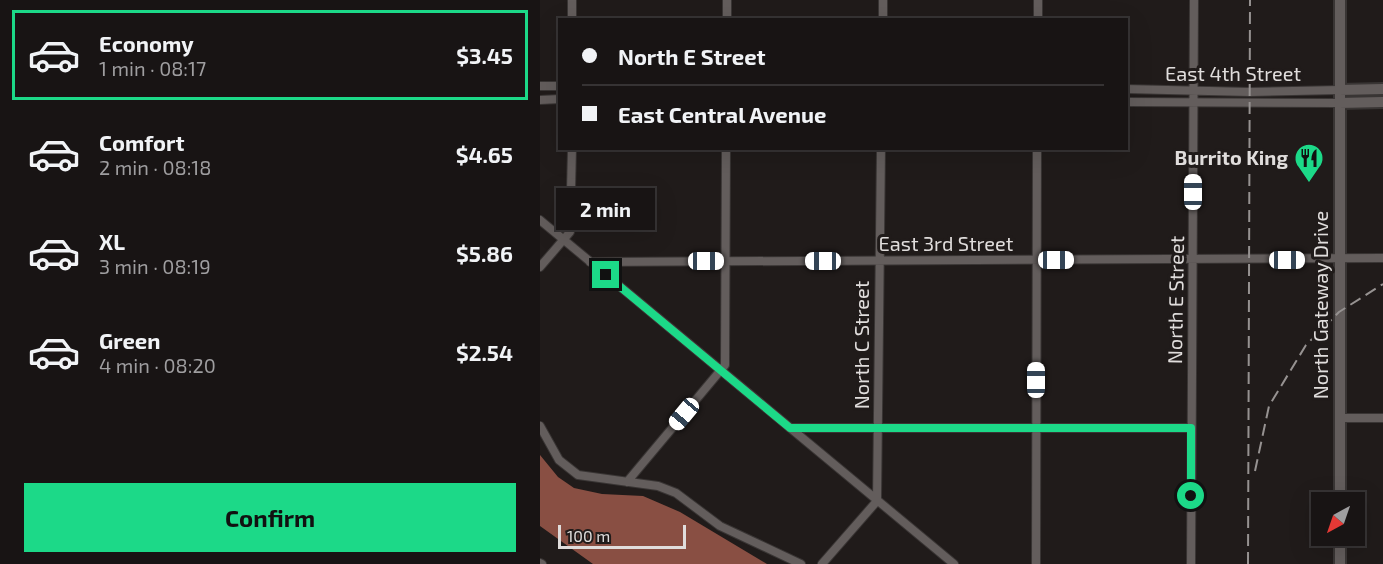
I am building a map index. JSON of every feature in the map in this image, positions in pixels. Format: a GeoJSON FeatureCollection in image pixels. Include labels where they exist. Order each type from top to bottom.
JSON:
{"type":"FeatureCollection","features":[{"type":"Feature","properties":{"kind":"main road","name":"North Gateway Drive"},"geometry":{"type":"LineString","coordinates":[[1340,0],[1340,492]]}},
{"type":"Feature","properties":{"kind":"main road"},"geometry":{"type":"LineString","coordinates":[[1339,90],[1383,89]]}},
{"type":"Feature","properties":{"kind":"main road"},"geometry":{"type":"LineString","coordinates":[[1339,103],[1383,102]]}},
{"type":"Feature","properties":{"kind":"main road"},"geometry":{"type":"LineString","coordinates":[[1340,546],[1340,564]]}},
{"type":"Feature","properties":{"kind":"street"},"geometry":{"type":"LineString","coordinates":[[572,0],[572,18]]}},
{"type":"Feature","properties":{"kind":"street"},"geometry":{"type":"LineString","coordinates":[[727,0],[727,18]]}},
{"type":"Feature","properties":{"kind":"street"},"geometry":{"type":"LineString","coordinates":[[883,0],[883,18]]}},
{"type":"Feature","properties":{"kind":"street"},"geometry":{"type":"LineString","coordinates":[[1038,0],[1038,18]]}},
{"type":"Feature","properties":{"kind":"street","name":"North E Street"},"geometry":{"type":"LineString","coordinates":[[1191,564],[1194,0]]}},
{"type":"Feature","properties":{"kind":"street"},"geometry":{"type":"LineString","coordinates":[[540,86],[558,86]]}},
{"type":"Feature","properties":{"kind":"street","name":"East 4th Street"},"geometry":{"type":"LineString","coordinates":[[1128,89],[1339,90]]}},
{"type":"Feature","properties":{"kind":"street"},"geometry":{"type":"LineString","coordinates":[[540,100],[558,99]]}},
{"type":"Feature","properties":{"kind":"street","name":"East 4th Street"},"geometry":{"type":"LineString","coordinates":[[1128,102],[1339,103]]}},
{"type":"Feature","properties":{"kind":"street"},"geometry":{"type":"LineString","coordinates":[[540,267],[570,231],[572,150]]}},
{"type":"Feature","properties":{"kind":"street"},"geometry":{"type":"LineString","coordinates":[[627,482],[725,365],[726,150]]}},
{"type":"Feature","properties":{"kind":"street","name":"North C Street"},"geometry":{"type":"LineString","coordinates":[[877,501],[881,150]]}},
{"type":"Feature","properties":{"kind":"street"},"geometry":{"type":"LineString","coordinates":[[1036,564],[1037,150]]}},
{"type":"Feature","properties":{"kind":"street"},"geometry":{"type":"LineString","coordinates":[[540,220],[954,564]]}},
{"type":"Feature","properties":{"kind":"street","name":"East 3rd Street"},"geometry":{"type":"LineString","coordinates":[[590,262],[1383,258]]}},
{"type":"Feature","properties":{"kind":"street"},"geometry":{"type":"LineString","coordinates":[[1340,418],[1383,418]]}},
{"type":"Feature","properties":{"kind":"street"},"geometry":{"type":"LineString","coordinates":[[540,426],[559,460],[578,475],[658,486],[676,493],[720,526],[801,564]]}},
{"type":"Feature","properties":{"kind":"street"},"geometry":{"type":"LineString","coordinates":[[790,428],[1191,428]]}},
{"type":"Feature","properties":{"kind":"street"},"geometry":{"type":"LineString","coordinates":[[825,561],[877,501]]}},
{"type":"Feature","properties":{"kind":"shaded area"},"geometry":{"type":"Polygon","coordinates":[[[540,455],[558,477],[574,488],[602,494],[643,496],[680,512],[767,564],[593,564],[540,526],[540,455]]]}},
{"type":"Feature","properties":{"kind":"railway"},"geometry":{"type":"LineString","coordinates":[[1248,564],[1250,0]]}},
{"type":"Feature","properties":{"kind":"railway"},"geometry":{"type":"LineString","coordinates":[[1255,471],[1269,406],[1306,345],[1339,312],[1383,284]]}},
{"type":"Feature","properties":{"kind":"place","name":"Burrito King"},"geometry":{"type":"Point","coordinates":[1309,184]}},
{"type":"Feature","properties":{"kind":"route"},"geometry":{"type":"LineString","coordinates":[[606,275],[790,428],[1191,428],[1191,496]]}}]}
